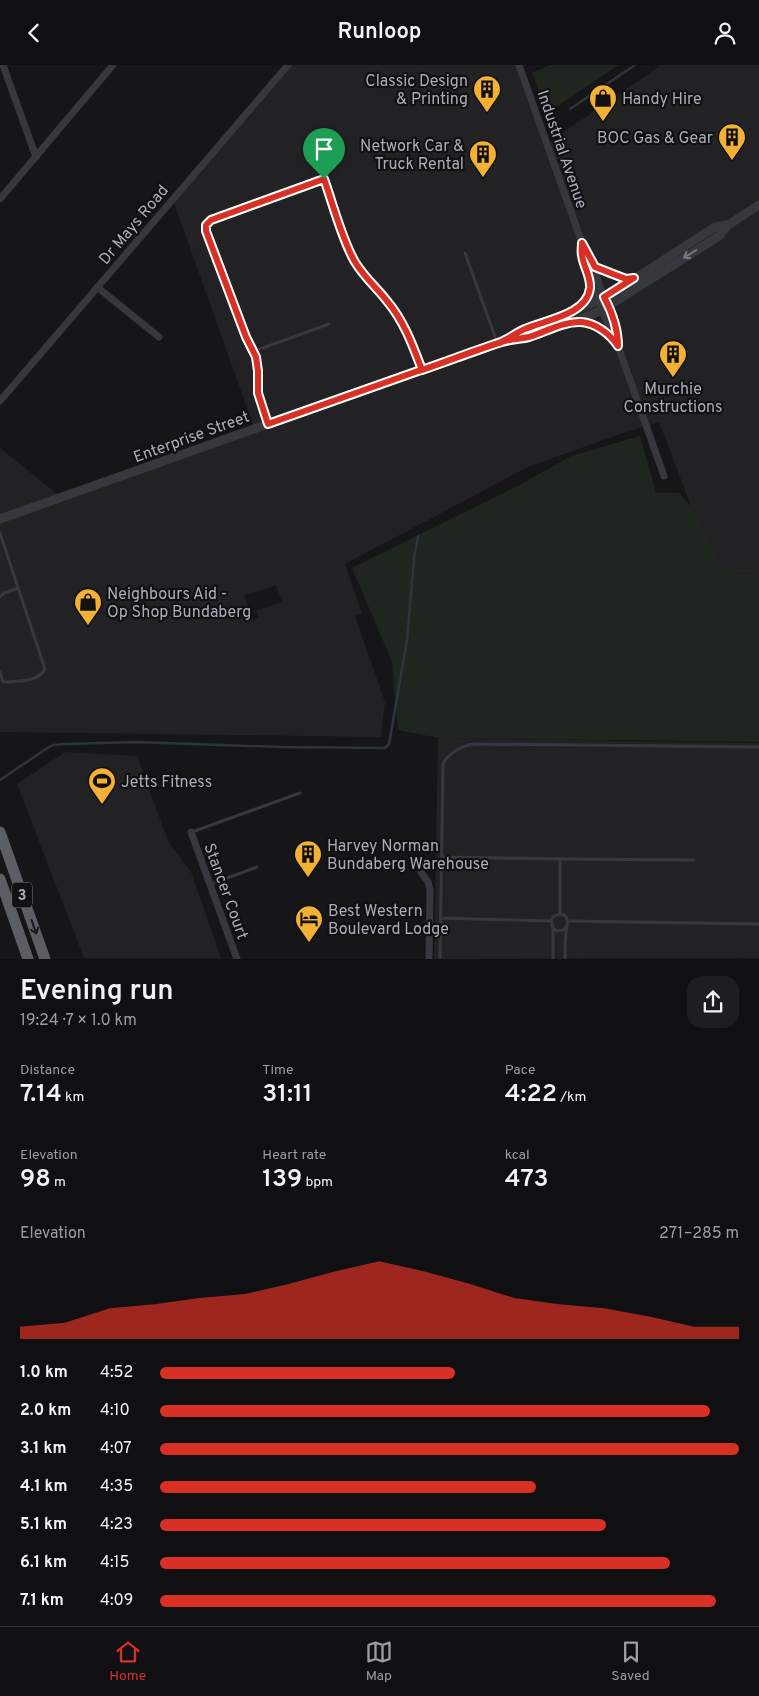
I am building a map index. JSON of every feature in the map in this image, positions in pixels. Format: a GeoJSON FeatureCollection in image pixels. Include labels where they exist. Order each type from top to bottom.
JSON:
{"type":"FeatureCollection","features":[{"type":"Feature","properties":{"kind":"highway","name":"3"},"geometry":{"type":"LineString","coordinates":[[0,832],[45,959]]}},
{"type":"Feature","properties":{"kind":"highway"},"geometry":{"type":"LineString","coordinates":[[4,900],[11,894],[12,886],[6,867],[5,845]]}},
{"type":"Feature","properties":{"kind":"highway","name":"3"},"geometry":{"type":"LineString","coordinates":[[0,879],[4,900],[28,959]]}},
{"type":"Feature","properties":{"kind":"street"},"geometry":{"type":"LineString","coordinates":[[3,65],[36,157]]}},
{"type":"Feature","properties":{"kind":"street"},"geometry":{"type":"LineString","coordinates":[[0,199],[113,65]]}},
{"type":"Feature","properties":{"kind":"street","name":"Dr Mays Road"},"geometry":{"type":"LineString","coordinates":[[0,401],[288,65]]}},
{"type":"Feature","properties":{"kind":"street","name":"Industrial Avenue"},"geometry":{"type":"LineString","coordinates":[[519,65],[582,243],[588,252],[603,303]]}},
{"type":"Feature","properties":{"kind":"street","name":"Enterprise Street"},"geometry":{"type":"LineString","coordinates":[[0,519],[501,342],[527,337],[573,322],[719,236],[728,225],[759,205]]}},
{"type":"Feature","properties":{"kind":"street","name":"Enterprise Street"},"geometry":{"type":"LineString","coordinates":[[501,342],[524,329],[575,310],[603,303],[634,278],[715,227],[728,225]]}},
{"type":"Feature","properties":{"kind":"street","name":"Industrial Avenue"},"geometry":{"type":"LineString","coordinates":[[582,243],[582,255],[590,278],[618,334],[616,343],[664,476]]}},
{"type":"Feature","properties":{"kind":"street"},"geometry":{"type":"LineString","coordinates":[[591,263],[598,269],[626,279],[634,278]]}},
{"type":"Feature","properties":{"kind":"street"},"geometry":{"type":"LineString","coordinates":[[575,310],[588,295],[590,278]]}},
{"type":"Feature","properties":{"kind":"street"},"geometry":{"type":"LineString","coordinates":[[97,287],[159,337]]}},
{"type":"Feature","properties":{"kind":"street"},"geometry":{"type":"LineString","coordinates":[[573,322],[594,325],[616,343]]}},
{"type":"Feature","properties":{"kind":"street","name":"Stancer Court"},"geometry":{"type":"LineString","coordinates":[[191,832],[237,959]]}},
{"type":"Feature","properties":{"kind":"street"},"geometry":{"type":"LineString","coordinates":[[421,872],[430,890],[429,959]]}},
{"type":"Feature","properties":{"kind":"lane"},"geometry":{"type":"LineString","coordinates":[[316,155],[354,260],[362,273],[397,315],[406,331],[422,370]]}},
{"type":"Feature","properties":{"kind":"lane"},"geometry":{"type":"LineString","coordinates":[[268,424],[258,393],[257,364],[254,351],[246,337],[206,231],[206,225],[211,220],[324,179]]}},
{"type":"Feature","properties":{"kind":"lane"},"geometry":{"type":"LineString","coordinates":[[465,253],[501,342]]}},
{"type":"Feature","properties":{"kind":"lane"},"geometry":{"type":"LineString","coordinates":[[254,351],[329,324]]}},
{"type":"Feature","properties":{"kind":"lane"},"geometry":{"type":"LineString","coordinates":[[0,533],[45,669],[41,675],[26,680],[2,682],[0,672]]}},
{"type":"Feature","properties":{"kind":"lane"},"geometry":{"type":"LineString","coordinates":[[0,597],[4,593],[18,588]]}},
{"type":"Feature","properties":{"kind":"lane"},"geometry":{"type":"LineString","coordinates":[[440,959],[443,765],[448,756],[468,744],[759,747]]}},
{"type":"Feature","properties":{"kind":"lane"},"geometry":{"type":"LineString","coordinates":[[191,832],[300,793]]}},
{"type":"Feature","properties":{"kind":"lane"},"geometry":{"type":"LineString","coordinates":[[442,857],[694,861]]}},
{"type":"Feature","properties":{"kind":"lane"},"geometry":{"type":"LineString","coordinates":[[560,859],[560,914]]}},
{"type":"Feature","properties":{"kind":"lane"},"geometry":{"type":"LineString","coordinates":[[210,885],[257,867]]}},
{"type":"Feature","properties":{"kind":"lane"},"geometry":{"type":"LineString","coordinates":[[553,959],[551,921],[554,915],[560,914],[564,916],[567,923],[565,959]]}},
{"type":"Feature","properties":{"kind":"lane"},"geometry":{"type":"LineString","coordinates":[[441,918],[551,921]]}},
{"type":"Feature","properties":{"kind":"lane"},"geometry":{"type":"LineString","coordinates":[[552,928],[560,931],[567,923],[759,924]]}},
{"type":"Feature","properties":{"kind":"shaded area"},"geometry":{"type":"Polygon","coordinates":[[[288,65],[519,65],[548,143],[661,65],[759,65],[759,574],[726,573],[691,506],[659,422],[528,467],[345,564],[362,614],[355,616],[385,702],[381,737],[0,732],[0,448],[62,498],[255,430],[173,200],[288,65]],[[276,585],[244,596],[253,620],[259,618],[256,611],[282,602],[276,585]]]}},
{"type":"Feature","properties":{"kind":"shaded area"},"geometry":{"type":"Polygon","coordinates":[[[550,65],[619,65],[547,113],[532,73],[550,65]]]}},
{"type":"Feature","properties":{"kind":"shaded area"},"geometry":{"type":"Polygon","coordinates":[[[640,436],[656,493],[679,493],[691,506],[726,573],[759,574],[759,742],[438,738],[398,730],[392,662],[352,568],[523,483],[571,456],[640,436]]]}},
{"type":"Feature","properties":{"kind":"shaded area"},"geometry":{"type":"Polygon","coordinates":[[[438,738],[759,743],[759,958],[434,959],[438,738]]]}},
{"type":"Feature","properties":{"kind":"shaded area"},"geometry":{"type":"Polygon","coordinates":[[[65,752],[137,756],[168,841],[191,872],[221,958],[84,958],[17,784],[65,752]]]}},
{"type":"Feature","properties":{"kind":"waterway"},"geometry":{"type":"LineString","coordinates":[[570,109],[635,65]]}},
{"type":"Feature","properties":{"kind":"waterway"},"geometry":{"type":"LineString","coordinates":[[0,780],[53,745],[136,742],[281,747],[385,748],[389,744],[407,640],[414,558],[418,536]]}},
{"type":"Feature","properties":{"kind":"place","name":"Classic Design & Printing"},"geometry":{"type":"Point","coordinates":[487,113]}},
{"type":"Feature","properties":{"kind":"place","name":"Handy Hire"},"geometry":{"type":"Point","coordinates":[603,122]}},
{"type":"Feature","properties":{"kind":"place","name":"BOC Gas & Gear"},"geometry":{"type":"Point","coordinates":[732,161]}},
{"type":"Feature","properties":{"kind":"place","name":"Network Car & Truck Rental"},"geometry":{"type":"Point","coordinates":[483,178]}},
{"type":"Feature","properties":{"kind":"place","name":"Murchie Constructions"},"geometry":{"type":"Point","coordinates":[673,378]}},
{"type":"Feature","properties":{"kind":"place","name":"Neighbours Aid - Op Shop Bundaberg"},"geometry":{"type":"Point","coordinates":[88,626]}},
{"type":"Feature","properties":{"kind":"place","name":"Jetts Fitness"},"geometry":{"type":"Point","coordinates":[102,805]}},
{"type":"Feature","properties":{"kind":"place","name":"Harvey Norman Bundaberg Warehouse"},"geometry":{"type":"Point","coordinates":[308,878]}},
{"type":"Feature","properties":{"kind":"place","name":"Best Western Boulevard Lodge"},"geometry":{"type":"Point","coordinates":[309,943]}},
{"type":"Feature","properties":{"kind":"route"},"geometry":{"type":"LineString","coordinates":[[324,179],[211,220],[206,225],[206,231],[246,337],[256,357],[258,371],[257,388],[268,424],[358,393],[418,371],[422,370],[480,350],[498,343],[505,341],[527,337],[573,322],[594,325],[614,340],[618,346],[618,334],[604,297],[634,278],[626,279],[595,267],[591,263],[588,252],[582,243],[582,255],[590,278],[590,289],[584,302],[575,310],[524,329],[505,341],[422,370],[406,331],[397,315],[362,273],[354,260],[324,179]]}}]}
